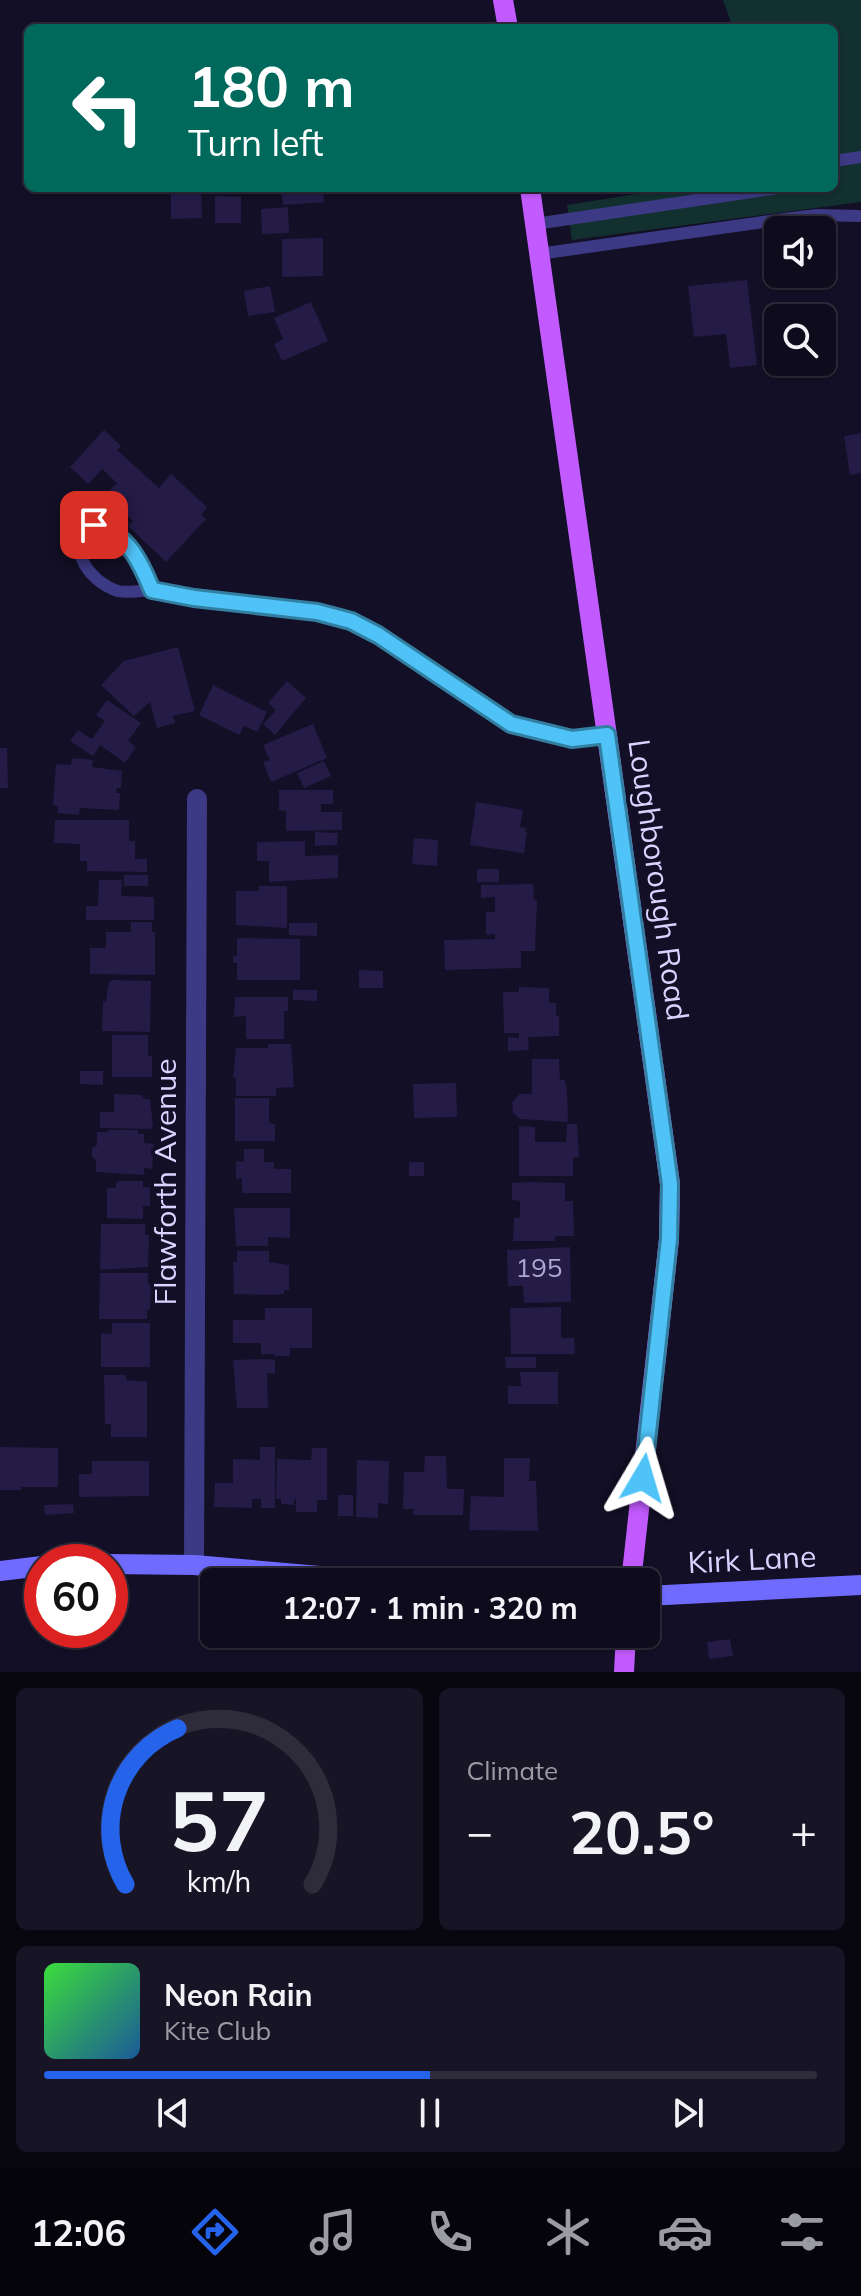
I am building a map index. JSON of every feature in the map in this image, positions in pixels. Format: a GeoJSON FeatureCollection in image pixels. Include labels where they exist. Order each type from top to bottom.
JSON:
{"type":"FeatureCollection","features":[{"type":"Feature","properties":{"kind":"main road"},"geometry":{"type":"LineString","coordinates":[[503,0],[507,24]]}},
{"type":"Feature","properties":{"kind":"main road","name":"Loughborough Road"},"geometry":{"type":"LineString","coordinates":[[531,192],[670,1184],[669,1239],[633,1568]]}},
{"type":"Feature","properties":{"kind":"main road"},"geometry":{"type":"LineString","coordinates":[[624,1672],[625,1648]]}},
{"type":"Feature","properties":{"kind":"street","name":"Flawforth Avenue"},"geometry":{"type":"LineString","coordinates":[[194,1565],[197,799]]}},
{"type":"Feature","properties":{"kind":"street"},"geometry":{"type":"LineString","coordinates":[[128,1564],[228,1568]]}},
{"type":"Feature","properties":{"kind":"street"},"geometry":{"type":"LineString","coordinates":[[0,1571],[24,1568]]}},
{"type":"Feature","properties":{"kind":"street","name":"Kirk Lane"},"geometry":{"type":"LineString","coordinates":[[660,1595],[861,1585]]}},
{"type":"Feature","properties":{"kind":"lane"},"geometry":{"type":"LineString","coordinates":[[838,160],[861,157]]}},
{"type":"Feature","properties":{"kind":"lane"},"geometry":{"type":"LineString","coordinates":[[535,224],[751,192]]}},
{"type":"Feature","properties":{"kind":"lane"},"geometry":{"type":"LineString","coordinates":[[539,254],[817,215],[861,216]]}},
{"type":"Feature","properties":{"kind":"lane"},"geometry":{"type":"LineString","coordinates":[[152,590],[140,562],[127,544],[111,531],[94,525],[87,526],[81,535],[80,554],[89,571],[111,588],[122,592],[152,590],[317,612],[351,621],[378,635],[511,724],[572,739],[607,735]]}},
{"type":"Feature","properties":{"kind":"green space"},"geometry":{"type":"Polygon","coordinates":[[[723,0],[861,0],[861,202],[572,240],[567,205],[649,192],[838,192],[838,24],[732,24],[723,0]]]}},
{"type":"Feature","properties":{"kind":"building"},"geometry":{"type":"Polygon","coordinates":[[[171,192],[201,192],[202,218],[171,219],[171,192]]]}},
{"type":"Feature","properties":{"kind":"building"},"geometry":{"type":"Polygon","coordinates":[[[281,192],[323,192],[324,202],[283,205],[281,192]]]}},
{"type":"Feature","properties":{"kind":"building"},"geometry":{"type":"Polygon","coordinates":[[[215,196],[241,197],[241,223],[215,223],[215,196]]]}},
{"type":"Feature","properties":{"kind":"building"},"geometry":{"type":"Polygon","coordinates":[[[288,207],[289,233],[262,234],[261,209],[288,207]]]}},
{"type":"Feature","properties":{"kind":"building"},"geometry":{"type":"Polygon","coordinates":[[[323,238],[323,276],[282,277],[282,239],[323,238]]]}},
{"type":"Feature","properties":{"kind":"building"},"geometry":{"type":"Polygon","coordinates":[[[747,280],[757,365],[730,368],[726,334],[694,337],[688,286],[747,280]]]}},
{"type":"Feature","properties":{"kind":"building"},"geometry":{"type":"Polygon","coordinates":[[[270,286],[275,312],[248,316],[244,291],[270,286]]]}},
{"type":"Feature","properties":{"kind":"building"},"geometry":{"type":"Polygon","coordinates":[[[311,302],[328,341],[282,361],[274,344],[283,339],[274,318],[311,302]]]}},
{"type":"Feature","properties":{"kind":"building"},"geometry":{"type":"Polygon","coordinates":[[[104,430],[121,446],[117,450],[159,488],[171,474],[207,507],[201,515],[206,519],[166,562],[128,526],[133,521],[105,495],[117,483],[102,469],[88,484],[70,467],[104,430]]]}},
{"type":"Feature","properties":{"kind":"building"},"geometry":{"type":"Polygon","coordinates":[[[861,433],[861,473],[850,475],[844,436],[861,433]]]}},
{"type":"Feature","properties":{"kind":"building"},"geometry":{"type":"Polygon","coordinates":[[[178,647],[195,711],[173,716],[175,723],[157,728],[150,702],[134,716],[101,685],[124,661],[178,647]]]}},
{"type":"Feature","properties":{"kind":"building"},"geometry":{"type":"Polygon","coordinates":[[[287,681],[306,698],[275,735],[263,724],[276,710],[268,703],[287,681]]]}},
{"type":"Feature","properties":{"kind":"building"},"geometry":{"type":"Polygon","coordinates":[[[213,685],[267,712],[257,732],[244,726],[239,735],[199,715],[213,685]]]}},
{"type":"Feature","properties":{"kind":"building"},"geometry":{"type":"Polygon","coordinates":[[[107,700],[141,723],[128,741],[136,747],[125,763],[100,745],[93,756],[70,741],[78,730],[92,739],[105,721],[96,715],[107,700]]]}},
{"type":"Feature","properties":{"kind":"building"},"geometry":{"type":"Polygon","coordinates":[[[313,724],[327,758],[271,782],[263,762],[270,760],[263,745],[313,724]]]}},
{"type":"Feature","properties":{"kind":"building"},"geometry":{"type":"Polygon","coordinates":[[[0,748],[7,748],[8,788],[0,788],[0,748]]]}},
{"type":"Feature","properties":{"kind":"building"},"geometry":{"type":"Polygon","coordinates":[[[72,758],[93,760],[92,767],[122,771],[121,788],[117,788],[116,793],[120,793],[119,810],[80,808],[79,815],[58,813],[58,806],[53,805],[56,764],[71,765],[72,758]]]}},
{"type":"Feature","properties":{"kind":"building"},"geometry":{"type":"Polygon","coordinates":[[[324,761],[331,776],[304,788],[297,773],[324,761]]]}},
{"type":"Feature","properties":{"kind":"building"},"geometry":{"type":"Polygon","coordinates":[[[279,790],[333,790],[333,804],[321,804],[321,812],[342,812],[342,830],[286,831],[286,811],[279,810],[279,790]]]}},
{"type":"Feature","properties":{"kind":"building"},"geometry":{"type":"Polygon","coordinates":[[[476,802],[523,810],[520,827],[526,828],[527,832],[524,853],[470,845],[476,802]]]}},
{"type":"Feature","properties":{"kind":"building"},"geometry":{"type":"Polygon","coordinates":[[[55,820],[129,820],[129,841],[135,841],[135,859],[147,859],[147,872],[87,871],[87,861],[80,861],[80,844],[54,843],[55,820]]]}},
{"type":"Feature","properties":{"kind":"building"},"geometry":{"type":"Polygon","coordinates":[[[315,832],[338,833],[337,845],[315,846],[315,832]]]}},
{"type":"Feature","properties":{"kind":"building"},"geometry":{"type":"Polygon","coordinates":[[[414,838],[438,840],[437,866],[412,864],[414,838]]]}},
{"type":"Feature","properties":{"kind":"building"},"geometry":{"type":"Polygon","coordinates":[[[305,841],[305,856],[338,855],[338,878],[269,882],[269,861],[257,861],[257,842],[305,841]]]}},
{"type":"Feature","properties":{"kind":"building"},"geometry":{"type":"Polygon","coordinates":[[[477,869],[499,869],[499,882],[477,882],[477,869]]]}},
{"type":"Feature","properties":{"kind":"building"},"geometry":{"type":"Polygon","coordinates":[[[124,875],[148,875],[148,886],[124,886],[124,875]]]}},
{"type":"Feature","properties":{"kind":"building"},"geometry":{"type":"Polygon","coordinates":[[[99,880],[122,880],[121,896],[154,897],[154,920],[86,920],[86,906],[98,906],[99,880]]]}},
{"type":"Feature","properties":{"kind":"building"},"geometry":{"type":"Polygon","coordinates":[[[533,884],[534,900],[537,900],[535,951],[521,951],[521,968],[445,970],[444,940],[495,939],[495,934],[486,935],[486,912],[495,912],[495,897],[481,898],[481,885],[533,884]]]}},
{"type":"Feature","properties":{"kind":"building"},"geometry":{"type":"Polygon","coordinates":[[[259,886],[287,886],[287,928],[236,925],[236,891],[259,891],[259,886]]]}},
{"type":"Feature","properties":{"kind":"building"},"geometry":{"type":"Polygon","coordinates":[[[131,922],[152,922],[152,932],[155,932],[155,975],[90,974],[90,948],[106,948],[106,932],[131,932],[131,922]]]}},
{"type":"Feature","properties":{"kind":"building"},"geometry":{"type":"Polygon","coordinates":[[[289,923],[317,923],[317,936],[289,935],[289,923]]]}},
{"type":"Feature","properties":{"kind":"building"},"geometry":{"type":"Polygon","coordinates":[[[237,938],[300,939],[300,980],[237,980],[237,963],[233,963],[233,956],[237,956],[237,938]]]}},
{"type":"Feature","properties":{"kind":"building"},"geometry":{"type":"Polygon","coordinates":[[[359,970],[383,971],[383,988],[359,988],[359,970]]]}},
{"type":"Feature","properties":{"kind":"building"},"geometry":{"type":"Polygon","coordinates":[[[109,981],[151,981],[150,1032],[102,1031],[103,1001],[106,1002],[109,981]]]}},
{"type":"Feature","properties":{"kind":"building"},"geometry":{"type":"Polygon","coordinates":[[[519,987],[549,988],[549,1003],[556,1003],[556,1016],[559,1016],[559,1036],[528,1037],[529,1050],[508,1051],[508,1037],[519,1038],[519,1033],[504,1033],[503,992],[519,992],[519,987]]]}},
{"type":"Feature","properties":{"kind":"building"},"geometry":{"type":"Polygon","coordinates":[[[293,990],[317,990],[317,1001],[293,1000],[293,990]]]}},
{"type":"Feature","properties":{"kind":"building"},"geometry":{"type":"Polygon","coordinates":[[[235,997],[288,997],[288,1011],[284,1011],[284,1039],[246,1039],[246,1016],[234,1017],[235,997]]]}},
{"type":"Feature","properties":{"kind":"building"},"geometry":{"type":"Polygon","coordinates":[[[112,1035],[148,1035],[152,1077],[112,1077],[112,1035]]]}},
{"type":"Feature","properties":{"kind":"building"},"geometry":{"type":"Polygon","coordinates":[[[268,1044],[291,1044],[294,1087],[276,1088],[276,1096],[236,1096],[236,1078],[233,1078],[236,1048],[268,1048],[268,1044]]]}},
{"type":"Feature","properties":{"kind":"building"},"geometry":{"type":"Polygon","coordinates":[[[532,1059],[559,1059],[560,1080],[565,1080],[567,1091],[568,1122],[520,1119],[513,1113],[512,1102],[520,1094],[532,1094],[532,1059]]]}},
{"type":"Feature","properties":{"kind":"building"},"geometry":{"type":"Polygon","coordinates":[[[80,1071],[103,1071],[103,1085],[80,1084],[80,1071]]]}},
{"type":"Feature","properties":{"kind":"building"},"geometry":{"type":"Polygon","coordinates":[[[456,1083],[457,1117],[414,1118],[413,1084],[456,1083]]]}},
{"type":"Feature","properties":{"kind":"building"},"geometry":{"type":"Polygon","coordinates":[[[114,1094],[142,1095],[143,1099],[150,1099],[153,1126],[150,1129],[100,1128],[100,1112],[114,1112],[114,1094]]]}},
{"type":"Feature","properties":{"kind":"building"},"geometry":{"type":"Polygon","coordinates":[[[235,1098],[269,1098],[269,1123],[275,1124],[275,1141],[235,1141],[235,1098]]]}},
{"type":"Feature","properties":{"kind":"building"},"geometry":{"type":"Polygon","coordinates":[[[567,1124],[577,1124],[579,1157],[573,1158],[573,1176],[519,1176],[519,1126],[535,1127],[535,1142],[566,1142],[567,1124]]]}},
{"type":"Feature","properties":{"kind":"building"},"geometry":{"type":"Polygon","coordinates":[[[138,1130],[138,1134],[144,1134],[144,1143],[154,1144],[152,1169],[144,1168],[144,1175],[96,1172],[92,1148],[97,1145],[97,1132],[138,1130]]]}},
{"type":"Feature","properties":{"kind":"building"},"geometry":{"type":"Polygon","coordinates":[[[244,1149],[264,1149],[264,1162],[274,1162],[274,1169],[291,1169],[291,1193],[242,1193],[242,1178],[236,1179],[236,1161],[244,1162],[244,1149]]]}},
{"type":"Feature","properties":{"kind":"building"},"geometry":{"type":"Polygon","coordinates":[[[409,1162],[424,1162],[424,1176],[409,1176],[409,1162]]]}},
{"type":"Feature","properties":{"kind":"building"},"geometry":{"type":"Polygon","coordinates":[[[117,1181],[143,1181],[143,1187],[150,1187],[150,1206],[143,1206],[143,1219],[107,1218],[107,1188],[115,1188],[117,1181]]]}},
{"type":"Feature","properties":{"kind":"building"},"geometry":{"type":"Polygon","coordinates":[[[512,1183],[565,1183],[565,1201],[573,1201],[574,1236],[555,1236],[555,1241],[513,1241],[514,1218],[520,1217],[520,1201],[512,1200],[512,1183]]]}},
{"type":"Feature","properties":{"kind":"building"},"geometry":{"type":"Polygon","coordinates":[[[234,1208],[290,1208],[290,1238],[268,1237],[268,1246],[236,1246],[234,1208]]]}},
{"type":"Feature","properties":{"kind":"building"},"geometry":{"type":"Polygon","coordinates":[[[101,1224],[145,1224],[145,1235],[149,1235],[148,1267],[100,1270],[101,1224]]]}},
{"type":"Feature","properties":{"kind":"building"},"geometry":{"type":"Polygon","coordinates":[[[570,1247],[571,1302],[524,1303],[523,1286],[508,1286],[507,1250],[570,1247]]]}},
{"type":"Feature","properties":{"kind":"building"},"geometry":{"type":"Polygon","coordinates":[[[237,1251],[269,1251],[269,1262],[289,1265],[289,1290],[284,1290],[284,1294],[234,1294],[233,1262],[237,1262],[237,1251]]]}},
{"type":"Feature","properties":{"kind":"building"},"geometry":{"type":"Polygon","coordinates":[[[100,1273],[148,1273],[148,1284],[151,1284],[147,1319],[99,1319],[100,1273]]]}},
{"type":"Feature","properties":{"kind":"building"},"geometry":{"type":"Polygon","coordinates":[[[561,1307],[561,1338],[574,1338],[575,1354],[511,1354],[510,1308],[561,1307]]]}},
{"type":"Feature","properties":{"kind":"building"},"geometry":{"type":"Polygon","coordinates":[[[265,1308],[312,1308],[312,1348],[290,1348],[290,1356],[274,1356],[261,1354],[261,1343],[233,1343],[233,1320],[265,1320],[265,1308]]]}},
{"type":"Feature","properties":{"kind":"building"},"geometry":{"type":"Polygon","coordinates":[[[112,1323],[150,1323],[150,1367],[101,1367],[101,1333],[112,1334],[112,1323]]]}},
{"type":"Feature","properties":{"kind":"building"},"geometry":{"type":"Polygon","coordinates":[[[505,1357],[536,1357],[536,1368],[506,1368],[505,1357]]]}},
{"type":"Feature","properties":{"kind":"building"},"geometry":{"type":"Polygon","coordinates":[[[233,1360],[275,1360],[275,1374],[267,1373],[268,1408],[237,1408],[233,1360]]]}},
{"type":"Feature","properties":{"kind":"building"},"geometry":{"type":"Polygon","coordinates":[[[520,1372],[558,1372],[558,1404],[508,1404],[508,1386],[521,1386],[520,1372]]]}},
{"type":"Feature","properties":{"kind":"building"},"geometry":{"type":"Polygon","coordinates":[[[104,1375],[126,1375],[126,1380],[147,1382],[147,1437],[111,1437],[111,1424],[105,1424],[104,1375]]]}},
{"type":"Feature","properties":{"kind":"building"},"geometry":{"type":"Polygon","coordinates":[[[0,1447],[58,1448],[58,1487],[0,1490],[0,1447]]]}},
{"type":"Feature","properties":{"kind":"building"},"geometry":{"type":"Polygon","coordinates":[[[260,1447],[275,1447],[275,1508],[261,1508],[261,1499],[252,1499],[252,1508],[214,1507],[215,1483],[233,1483],[233,1459],[260,1460],[260,1447]]]}},
{"type":"Feature","properties":{"kind":"building"},"geometry":{"type":"Polygon","coordinates":[[[312,1448],[327,1448],[327,1500],[317,1500],[317,1512],[296,1512],[296,1500],[294,1505],[281,1504],[281,1499],[276,1499],[277,1459],[311,1460],[312,1448]]]}},
{"type":"Feature","properties":{"kind":"building"},"geometry":{"type":"Polygon","coordinates":[[[425,1456],[446,1456],[447,1489],[464,1489],[463,1515],[413,1515],[414,1509],[403,1509],[404,1472],[424,1472],[425,1456]]]}},
{"type":"Feature","properties":{"kind":"building"},"geometry":{"type":"Polygon","coordinates":[[[504,1458],[530,1458],[529,1481],[536,1481],[538,1531],[469,1530],[471,1496],[504,1497],[504,1458]]]}},
{"type":"Feature","properties":{"kind":"building"},"geometry":{"type":"Polygon","coordinates":[[[357,1460],[389,1461],[388,1504],[378,1503],[378,1518],[356,1517],[357,1460]]]}},
{"type":"Feature","properties":{"kind":"building"},"geometry":{"type":"Polygon","coordinates":[[[92,1461],[149,1461],[149,1496],[79,1497],[79,1474],[92,1474],[92,1461]]]}},
{"type":"Feature","properties":{"kind":"building"},"geometry":{"type":"Polygon","coordinates":[[[338,1495],[353,1495],[353,1516],[338,1516],[338,1495]]]}},
{"type":"Feature","properties":{"kind":"building"},"geometry":{"type":"Polygon","coordinates":[[[73,1504],[74,1513],[45,1515],[44,1505],[73,1504]]]}},
{"type":"Feature","properties":{"kind":"building"},"geometry":{"type":"Polygon","coordinates":[[[730,1639],[733,1656],[709,1659],[707,1642],[730,1639]]]}},
{"type":"Feature","properties":{"kind":"route"},"geometry":{"type":"LineString","coordinates":[[94,525],[111,531],[127,544],[146,573],[152,590],[317,612],[351,621],[378,635],[511,724],[572,739],[607,735],[670,1184],[669,1239],[643,1478]]}}]}
